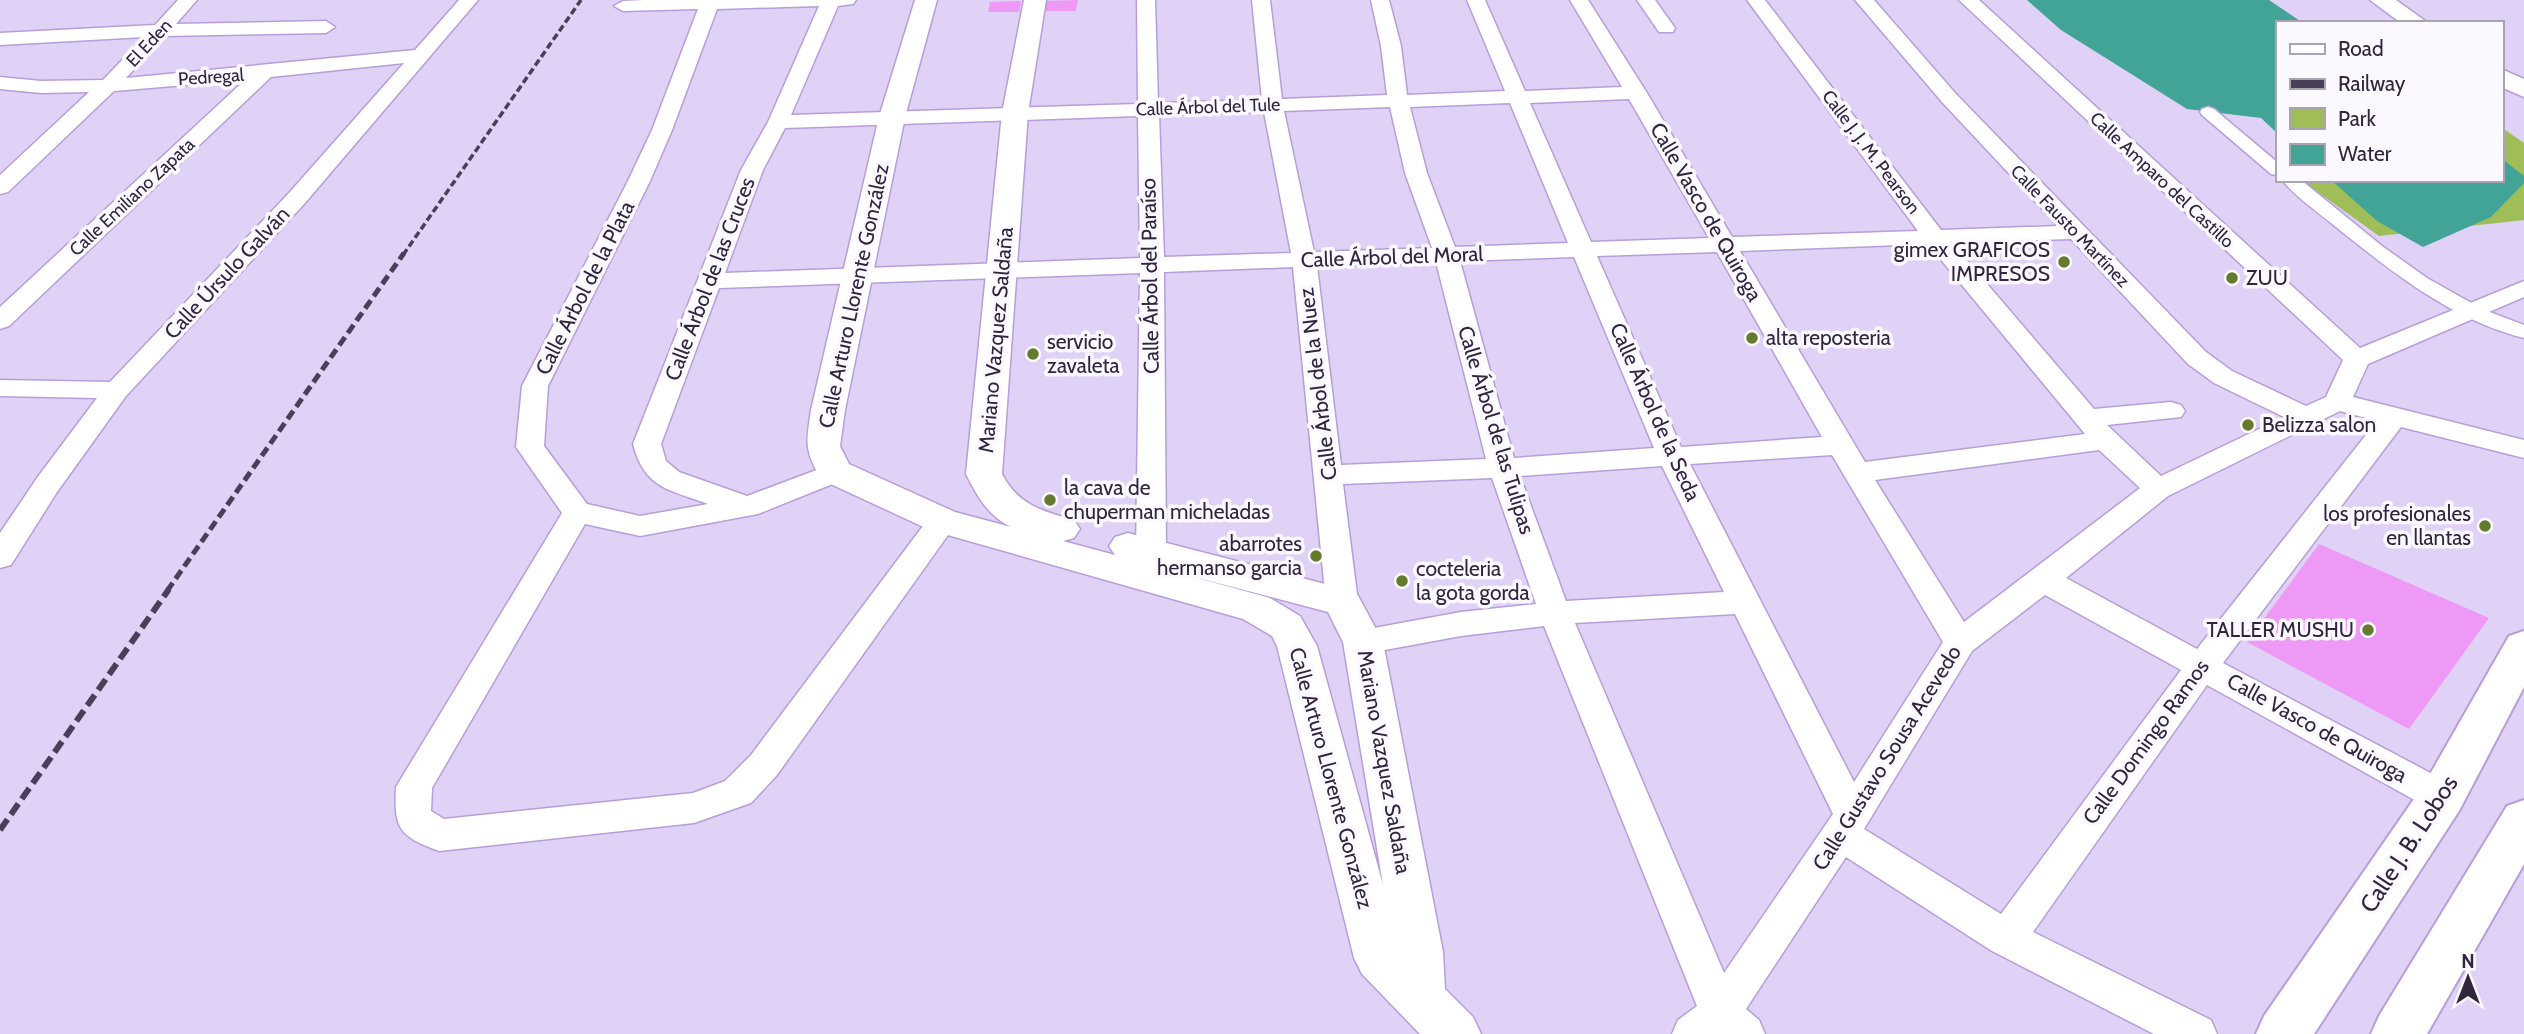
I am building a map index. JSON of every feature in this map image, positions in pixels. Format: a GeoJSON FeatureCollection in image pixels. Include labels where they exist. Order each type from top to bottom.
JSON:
{"type":"FeatureCollection","features":[{"type":"Feature","properties":{"kind":"main road","name":"Calle J. B. Lobos"},"geometry":{"type":"LineString","coordinates":[[2283,1034],[2442,797],[2524,647]]}},
{"type":"Feature","properties":{"kind":"main road"},"geometry":{"type":"LineString","coordinates":[[2398,1034],[2524,820]]}},
{"type":"Feature","properties":{"kind":"street","name":"El Eden"},"geometry":{"type":"LineString","coordinates":[[0,187],[109,85],[188,0]]}},
{"type":"Feature","properties":{"kind":"street","name":"Calle Úrsulo Galván"},"geometry":{"type":"LineString","coordinates":[[0,557],[47,485],[117,390],[297,198],[469,0]]}},
{"type":"Feature","properties":{"kind":"street","name":"Calle Árbol de las Cruces"},"geometry":{"type":"LineString","coordinates":[[748,507],[669,479],[653,466],[647,444],[752,170],[778,122],[831,0]]}},
{"type":"Feature","properties":{"kind":"street"},"geometry":{"type":"LineString","coordinates":[[623,6],[846,0]]}},
{"type":"Feature","properties":{"kind":"street","name":"Calle Arturo Llorente González"},"geometry":{"type":"LineString","coordinates":[[926,0],[892,117],[828,410],[823,446],[835,472],[943,521],[1256,608],[1286,626],[1297,646],[1379,958],[1420,996],[1455,1034]]}},
{"type":"Feature","properties":{"kind":"street","name":"Mariano Vazquez Saldaña"},"geometry":{"type":"LineString","coordinates":[[1035,0],[1015,113],[1004,271],[984,474],[995,498],[1018,517],[1342,603],[1363,642],[1419,952],[1420,996]]}},
{"type":"Feature","properties":{"kind":"street","name":"Calle Árbol del Paraíso"},"geometry":{"type":"LineString","coordinates":[[1146,0],[1152,265],[1151,553]]}},
{"type":"Feature","properties":{"kind":"street","name":"Calle Árbol de la Nuez"},"geometry":{"type":"LineString","coordinates":[[1261,0],[1273,105],[1304,260],[1342,603]]}},
{"type":"Feature","properties":{"kind":"street","name":"Calle Árbol de las Tulipas"},"geometry":{"type":"LineString","coordinates":[[1380,0],[1391,46],[1398,99],[1416,173],[1446,255],[1503,468],[1555,613],[1719,1027]]}},
{"type":"Feature","properties":{"kind":"street","name":"Calle Árbol de la Seda"},"geometry":{"type":"LineString","coordinates":[[1476,0],[1671,456],[1744,602],[1846,824]]}},
{"type":"Feature","properties":{"kind":"street","name":"Calle Vasco de Quiroga"},"geometry":{"type":"LineString","coordinates":[[1579,0],[1637,93],[1839,445],[1960,642]]}},
{"type":"Feature","properties":{"kind":"street"},"geometry":{"type":"LineString","coordinates":[[1646,0],[1666,29]]}},
{"type":"Feature","properties":{"kind":"street","name":"Calle J. J. M. Pearson"},"geometry":{"type":"LineString","coordinates":[[1756,0],[1936,239],[2105,440],[2158,489]]}},
{"type":"Feature","properties":{"kind":"street","name":"Calle Fausto Martínez"},"geometry":{"type":"LineString","coordinates":[[1864,0],[1949,98],[2197,358],[2223,377],[2304,416]]}},
{"type":"Feature","properties":{"kind":"street","name":"Calle Amparo del Castillo"},"geometry":{"type":"LineString","coordinates":[[1968,0],[2357,359]]}},
{"type":"Feature","properties":{"kind":"street"},"geometry":{"type":"LineString","coordinates":[[2381,0],[2414,21]]}},
{"type":"Feature","properties":{"kind":"street","name":"Calle Árbol de la Plata"},"geometry":{"type":"LineString","coordinates":[[577,512],[530,447],[535,386],[662,130],[710,2]]}},
{"type":"Feature","properties":{"kind":"street"},"geometry":{"type":"LineString","coordinates":[[0,39],[161,30],[326,27]]}},
{"type":"Feature","properties":{"kind":"street","name":"Pedregal"},"geometry":{"type":"LineString","coordinates":[[0,83],[42,89],[109,85],[264,73],[421,55]]}},
{"type":"Feature","properties":{"kind":"street","name":"Calle Emiliano Zapata"},"geometry":{"type":"LineString","coordinates":[[0,321],[264,73]]}},
{"type":"Feature","properties":{"kind":"street"},"geometry":{"type":"LineString","coordinates":[[2503,77],[2524,90]]}},
{"type":"Feature","properties":{"kind":"street","name":"Calle Árbol del Tule"},"geometry":{"type":"LineString","coordinates":[[778,122],[1637,93]]}},
{"type":"Feature","properties":{"kind":"street"},"geometry":{"type":"LineString","coordinates":[[2208,112],[2276,169]]}},
{"type":"Feature","properties":{"kind":"street"},"geometry":{"type":"LineString","coordinates":[[2292,182],[2355,235],[2429,288],[2472,312],[2524,332]]}},
{"type":"Feature","properties":{"kind":"street","name":"Calle Árbol del Moral"},"geometry":{"type":"LineString","coordinates":[[709,281],[2074,232]]}},
{"type":"Feature","properties":{"kind":"street"},"geometry":{"type":"LineString","coordinates":[[2524,288],[2357,359],[2337,402],[2524,449]]}},
{"type":"Feature","properties":{"kind":"street"},"geometry":{"type":"LineString","coordinates":[[0,388],[117,390]]}},
{"type":"Feature","properties":{"kind":"street","name":"Calle Gustavo Sousa Acevedo"},"geometry":{"type":"LineString","coordinates":[[1719,1027],[1960,642],[2158,489],[2337,402]]}},
{"type":"Feature","properties":{"kind":"street"},"geometry":{"type":"LineString","coordinates":[[2087,418],[2171,411]]}},
{"type":"Feature","properties":{"kind":"street","name":"Calle Domingo Ramos"},"geometry":{"type":"LineString","coordinates":[[2006,938],[2201,665],[2395,416]]}},
{"type":"Feature","properties":{"kind":"street"},"geometry":{"type":"LineString","coordinates":[[1856,473],[2105,440]]}},
{"type":"Feature","properties":{"kind":"street"},"geometry":{"type":"LineString","coordinates":[[1329,475],[1503,468],[1839,445]]}},
{"type":"Feature","properties":{"kind":"street"},"geometry":{"type":"LineString","coordinates":[[835,472],[748,507],[640,526],[577,512],[414,787],[414,818],[439,835],[694,808],[738,792],[764,765],[943,521]]}},
{"type":"Feature","properties":{"kind":"street","name":"Calle Vasco de Quiroga"},"geometry":{"type":"LineString","coordinates":[[2043,580],[2442,797]]}},
{"type":"Feature","properties":{"kind":"street"},"geometry":{"type":"LineString","coordinates":[[1363,642],[1461,624],[1555,613],[1744,602]]}},
{"type":"Feature","properties":{"kind":"street"},"geometry":{"type":"LineString","coordinates":[[1846,824],[2006,938],[2196,1034]]}},
{"type":"Feature","properties":{"kind":"green space"},"geometry":{"type":"Polygon","coordinates":[[[2503,128],[2524,143],[2524,220],[2379,236],[2304,182],[2503,182],[2503,128]]]}},
{"type":"Feature","properties":{"kind":"water"},"geometry":{"type":"Polygon","coordinates":[[[2027,0],[2269,0],[2300,21],[2276,21],[2276,132],[2261,118],[2187,109],[2061,30],[2027,0]]]}},
{"type":"Feature","properties":{"kind":"water"},"geometry":{"type":"Polygon","coordinates":[[[2503,160],[2524,176],[2524,183],[2491,217],[2423,247],[2377,221],[2333,182],[2503,182],[2503,160]]]}},
{"type":"Feature","properties":{"kind":"building"},"geometry":{"type":"Polygon","coordinates":[[[1078,0],[1076,11],[1041,11],[1043,1],[1078,0]]]}},
{"type":"Feature","properties":{"kind":"building"},"geometry":{"type":"Polygon","coordinates":[[[1021,1],[1019,12],[988,12],[990,2],[1021,1]]]}},
{"type":"Feature","properties":{"kind":"building","name":"TALLER MUSHU"},"geometry":{"type":"Polygon","coordinates":[[[2319,544],[2489,618],[2409,729],[2247,642],[2319,544]]]}},
{"type":"Feature","properties":{"kind":"railway"},"geometry":{"type":"LineString","coordinates":[[403,255],[581,0]]}},
{"type":"Feature","properties":{"kind":"railway"},"geometry":{"type":"LineString","coordinates":[[167,591],[404,253]]}},
{"type":"Feature","properties":{"kind":"railway"},"geometry":{"type":"LineString","coordinates":[[0,830],[169,589]]}},
{"type":"Feature","properties":{"kind":"place","name":"gimex GRAFICOS IMPRESOS"},"geometry":{"type":"Point","coordinates":[2064,262]}},
{"type":"Feature","properties":{"kind":"place","name":"ZUU"},"geometry":{"type":"Point","coordinates":[2232,278]}},
{"type":"Feature","properties":{"kind":"place","name":"alta reposteria"},"geometry":{"type":"Point","coordinates":[1752,338]}},
{"type":"Feature","properties":{"kind":"place","name":"servicio zavaleta"},"geometry":{"type":"Point","coordinates":[1033,354]}},
{"type":"Feature","properties":{"kind":"place","name":"Belizza salon"},"geometry":{"type":"Point","coordinates":[2248,425]}},
{"type":"Feature","properties":{"kind":"place","name":"la cava de chuperman micheladas"},"geometry":{"type":"Point","coordinates":[1050,500]}},
{"type":"Feature","properties":{"kind":"place","name":"los profesionales en llantas"},"geometry":{"type":"Point","coordinates":[2485,526]}},
{"type":"Feature","properties":{"kind":"place","name":"abarrotes hermanso garcia"},"geometry":{"type":"Point","coordinates":[1316,556]}},
{"type":"Feature","properties":{"kind":"place","name":"cocteleria la gota gorda"},"geometry":{"type":"Point","coordinates":[1402,581]}},
{"type":"Feature","properties":{"kind":"place","name":"TALLER MUSHU"},"geometry":{"type":"Point","coordinates":[2368,630]}}]}
